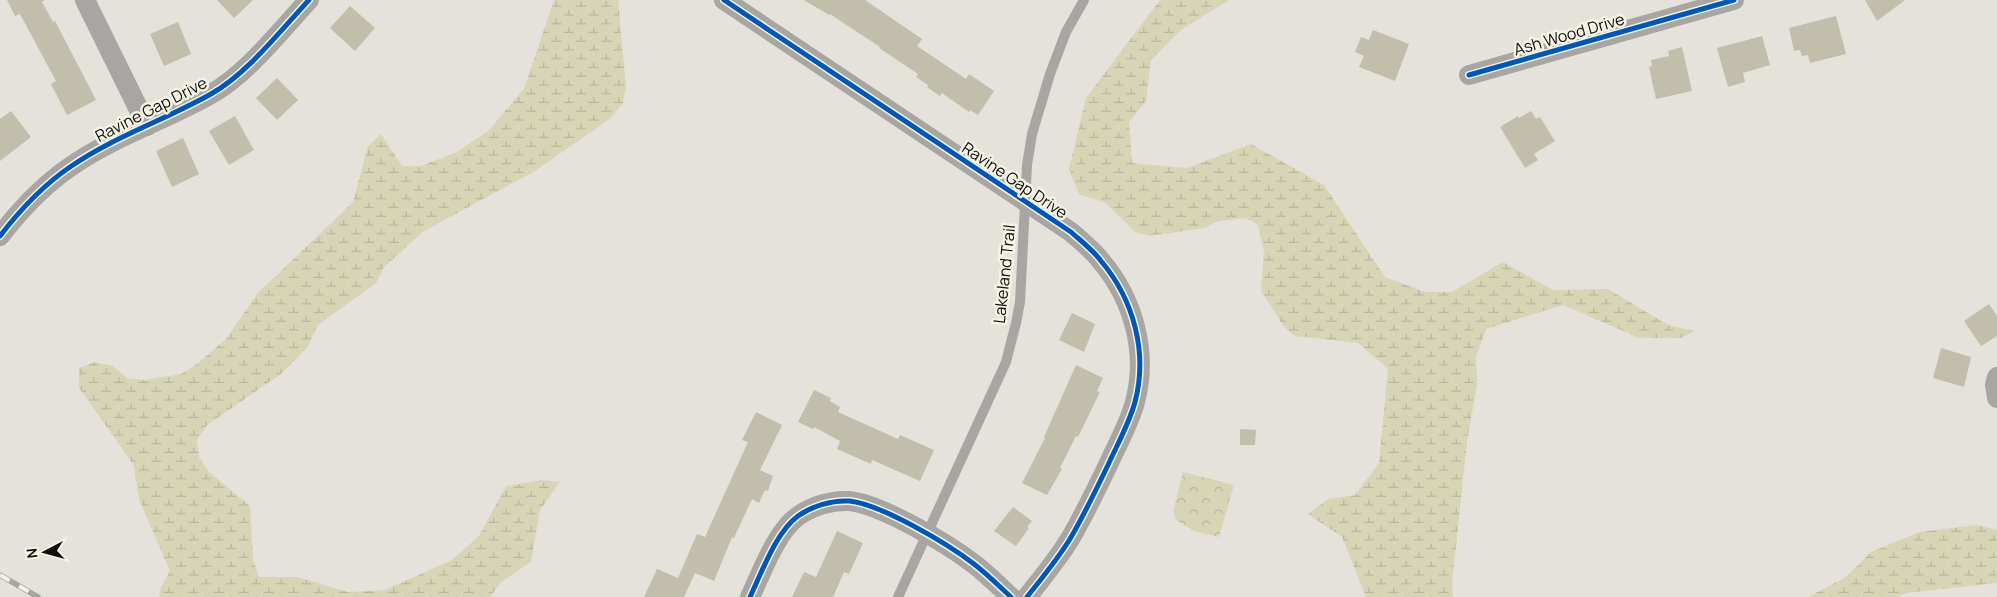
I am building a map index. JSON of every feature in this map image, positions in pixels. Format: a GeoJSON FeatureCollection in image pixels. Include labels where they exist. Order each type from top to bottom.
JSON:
{"type":"FeatureCollection","features":[{"type":"Feature","properties":{"kind":"street"},"geometry":{"type":"LineString","coordinates":[[85,0],[147,126]]}},
{"type":"Feature","properties":{"kind":"street","name":"Ravine Gap Drive"},"geometry":{"type":"LineString","coordinates":[[0,236],[45,186],[70,167],[212,94],[234,78],[309,0]]}},
{"type":"Feature","properties":{"kind":"street","name":"Ravine Gap Drive"},"geometry":{"type":"LineString","coordinates":[[724,0],[1071,232],[1100,259],[1118,283],[1130,309],[1139,342],[1140,373],[1134,403],[1123,433],[1087,509],[1069,540],[1027,597]]}},
{"type":"Feature","properties":{"kind":"street","name":"Ash Wood Drive"},"geometry":{"type":"LineString","coordinates":[[1469,75],[1734,0]]}},
{"type":"Feature","properties":{"kind":"street"},"geometry":{"type":"LineString","coordinates":[[1997,377],[1995,385],[1997,398]]}},
{"type":"Feature","properties":{"kind":"street"},"geometry":{"type":"LineString","coordinates":[[750,597],[778,541],[798,516],[830,503],[848,501],[865,504],[890,514],[927,535],[974,564],[1011,597]]}},
{"type":"Feature","properties":{"kind":"lane","name":"Lakeland Trail"},"geometry":{"type":"LineString","coordinates":[[898,597],[1006,362],[1020,302],[1027,164],[1040,104],[1066,32],[1084,0]]}},
{"type":"Feature","properties":{"kind":"green space"},"geometry":{"type":"Polygon","coordinates":[[[554,0],[618,0],[626,86],[623,103],[611,118],[535,171],[424,231],[384,267],[376,283],[318,325],[307,348],[281,374],[207,425],[197,440],[199,457],[209,472],[250,506],[253,560],[259,577],[297,577],[348,592],[385,590],[452,560],[479,536],[506,486],[542,480],[560,482],[540,510],[531,562],[501,582],[490,597],[159,597],[161,587],[170,571],[140,502],[133,464],[79,388],[79,368],[95,362],[113,366],[127,378],[145,380],[181,374],[197,364],[226,339],[257,294],[353,202],[368,146],[381,134],[402,166],[421,166],[457,152],[488,131],[524,89],[554,0]]]}},
{"type":"Feature","properties":{"kind":"green space"},"geometry":{"type":"Polygon","coordinates":[[[1160,0],[1229,0],[1181,30],[1151,60],[1146,101],[1129,122],[1132,163],[1187,168],[1251,144],[1324,185],[1385,277],[1425,292],[1452,292],[1503,262],[1553,290],[1608,289],[1668,325],[1695,331],[1681,338],[1639,338],[1563,305],[1486,329],[1476,357],[1477,384],[1467,442],[1452,584],[1453,597],[1366,597],[1342,537],[1308,514],[1328,499],[1355,495],[1379,463],[1388,369],[1358,343],[1295,336],[1284,327],[1261,291],[1264,252],[1258,225],[1246,218],[1218,221],[1205,228],[1150,236],[1135,232],[1106,203],[1079,194],[1069,169],[1086,98],[1160,0]]]}},
{"type":"Feature","properties":{"kind":"green space"},"geometry":{"type":"Polygon","coordinates":[[[1183,472],[1234,485],[1219,537],[1194,531],[1176,520],[1173,512],[1183,472]]]}},
{"type":"Feature","properties":{"kind":"green space"},"geometry":{"type":"Polygon","coordinates":[[[1977,525],[1997,530],[1997,583],[1906,593],[1897,597],[1808,597],[1846,577],[1871,552],[1919,532],[1977,525]]]}},
{"type":"Feature","properties":{"kind":"building"},"geometry":{"type":"Polygon","coordinates":[[[7,0],[45,0],[42,2],[53,22],[55,21],[96,100],[67,115],[51,84],[56,81],[20,14],[15,16],[7,0]]]}},
{"type":"Feature","properties":{"kind":"building"},"geometry":{"type":"Polygon","coordinates":[[[217,0],[253,0],[234,18],[217,0]]]}},
{"type":"Feature","properties":{"kind":"building"},"geometry":{"type":"Polygon","coordinates":[[[804,0],[865,0],[922,39],[917,46],[966,79],[969,74],[994,91],[978,115],[970,110],[969,112],[942,93],[940,96],[927,87],[928,85],[916,77],[918,74],[880,47],[830,14],[804,0]]]}},
{"type":"Feature","properties":{"kind":"building"},"geometry":{"type":"Polygon","coordinates":[[[1865,0],[1905,0],[1877,21],[1865,0]]]}},
{"type":"Feature","properties":{"kind":"building"},"geometry":{"type":"Polygon","coordinates":[[[350,6],[375,28],[355,51],[330,28],[350,6]]]}},
{"type":"Feature","properties":{"kind":"building"},"geometry":{"type":"Polygon","coordinates":[[[1836,16],[1846,54],[1810,63],[1808,55],[1802,56],[1800,50],[1794,51],[1789,28],[1836,16]]]}},
{"type":"Feature","properties":{"kind":"building"},"geometry":{"type":"Polygon","coordinates":[[[178,22],[191,54],[164,66],[150,34],[178,22]]]}},
{"type":"Feature","properties":{"kind":"building"},"geometry":{"type":"Polygon","coordinates":[[[1373,30],[1409,44],[1395,81],[1359,67],[1364,56],[1355,52],[1361,37],[1369,40],[1373,30]]]}},
{"type":"Feature","properties":{"kind":"building"},"geometry":{"type":"Polygon","coordinates":[[[1762,36],[1770,65],[1743,73],[1745,82],[1728,87],[1717,48],[1762,36]]]}},
{"type":"Feature","properties":{"kind":"building"},"geometry":{"type":"Polygon","coordinates":[[[1682,47],[1692,91],[1656,99],[1649,67],[1652,66],[1651,60],[1669,56],[1668,51],[1682,47]]]}},
{"type":"Feature","properties":{"kind":"building"},"geometry":{"type":"Polygon","coordinates":[[[277,78],[298,100],[277,120],[256,98],[277,78]]]}},
{"type":"Feature","properties":{"kind":"building"},"geometry":{"type":"Polygon","coordinates":[[[11,111],[31,137],[0,161],[0,119],[11,111]]]}},
{"type":"Feature","properties":{"kind":"building"},"geometry":{"type":"Polygon","coordinates":[[[1531,111],[1536,119],[1540,117],[1555,141],[1534,154],[1538,160],[1525,168],[1500,127],[1518,116],[1519,118],[1531,111]]]}},
{"type":"Feature","properties":{"kind":"building"},"geometry":{"type":"Polygon","coordinates":[[[235,116],[254,150],[229,165],[209,131],[235,116]]]}},
{"type":"Feature","properties":{"kind":"building"},"geometry":{"type":"Polygon","coordinates":[[[183,138],[199,174],[172,187],[156,151],[183,138]]]}},
{"type":"Feature","properties":{"kind":"building"},"geometry":{"type":"Polygon","coordinates":[[[1989,304],[1997,316],[1997,336],[1981,346],[1964,321],[1989,304]]]}},
{"type":"Feature","properties":{"kind":"building"},"geometry":{"type":"Polygon","coordinates":[[[1072,313],[1095,324],[1084,352],[1059,340],[1072,313]]]}},
{"type":"Feature","properties":{"kind":"building"},"geometry":{"type":"Polygon","coordinates":[[[1941,348],[1971,357],[1964,387],[1933,378],[1941,348]]]}},
{"type":"Feature","properties":{"kind":"building"},"geometry":{"type":"Polygon","coordinates":[[[1076,365],[1103,378],[1097,391],[1100,392],[1047,495],[1022,483],[1045,438],[1076,365]]]}},
{"type":"Feature","properties":{"kind":"building"},"geometry":{"type":"Polygon","coordinates":[[[814,390],[831,398],[830,401],[840,407],[838,412],[898,439],[900,435],[934,450],[920,481],[872,460],[871,464],[837,449],[840,441],[814,427],[813,429],[798,422],[814,390]]]}},
{"type":"Feature","properties":{"kind":"building"},"geometry":{"type":"Polygon","coordinates":[[[756,412],[782,425],[760,470],[773,476],[768,491],[765,490],[759,503],[752,499],[734,538],[732,537],[714,581],[695,573],[684,597],[644,597],[657,569],[678,578],[697,534],[705,537],[748,442],[742,440],[756,412]]]}},
{"type":"Feature","properties":{"kind":"building"},"geometry":{"type":"Polygon","coordinates":[[[1240,429],[1256,430],[1255,445],[1240,445],[1240,429]]]}},
{"type":"Feature","properties":{"kind":"building"},"geometry":{"type":"Polygon","coordinates":[[[1013,507],[1032,521],[1016,546],[994,531],[1013,507]]]}},
{"type":"Feature","properties":{"kind":"building"},"geometry":{"type":"Polygon","coordinates":[[[837,531],[863,543],[849,574],[844,572],[833,597],[792,597],[804,572],[816,577],[837,531]]]}},
{"type":"Feature","properties":{"kind":"railway"},"geometry":{"type":"LineString","coordinates":[[0,575],[38,597]]}},
{"type":"Feature","properties":{"kind":"cycle path"},"geometry":{"type":"LineString","coordinates":[[0,236],[32,199],[70,167],[121,138],[211,94],[225,85],[263,51],[309,0]]}},
{"type":"Feature","properties":{"kind":"cycle path"},"geometry":{"type":"LineString","coordinates":[[724,0],[1071,232],[1098,257],[1122,293],[1130,310],[1139,346],[1139,383],[1135,402],[1108,465],[1075,530],[1060,554],[1027,597]]}},
{"type":"Feature","properties":{"kind":"cycle path"},"geometry":{"type":"LineString","coordinates":[[1469,75],[1734,0]]}},
{"type":"Feature","properties":{"kind":"cycle path"},"geometry":{"type":"LineString","coordinates":[[750,597],[770,553],[790,523],[804,512],[816,507],[843,501],[878,509],[914,526],[974,564],[1011,597]]}}]}
